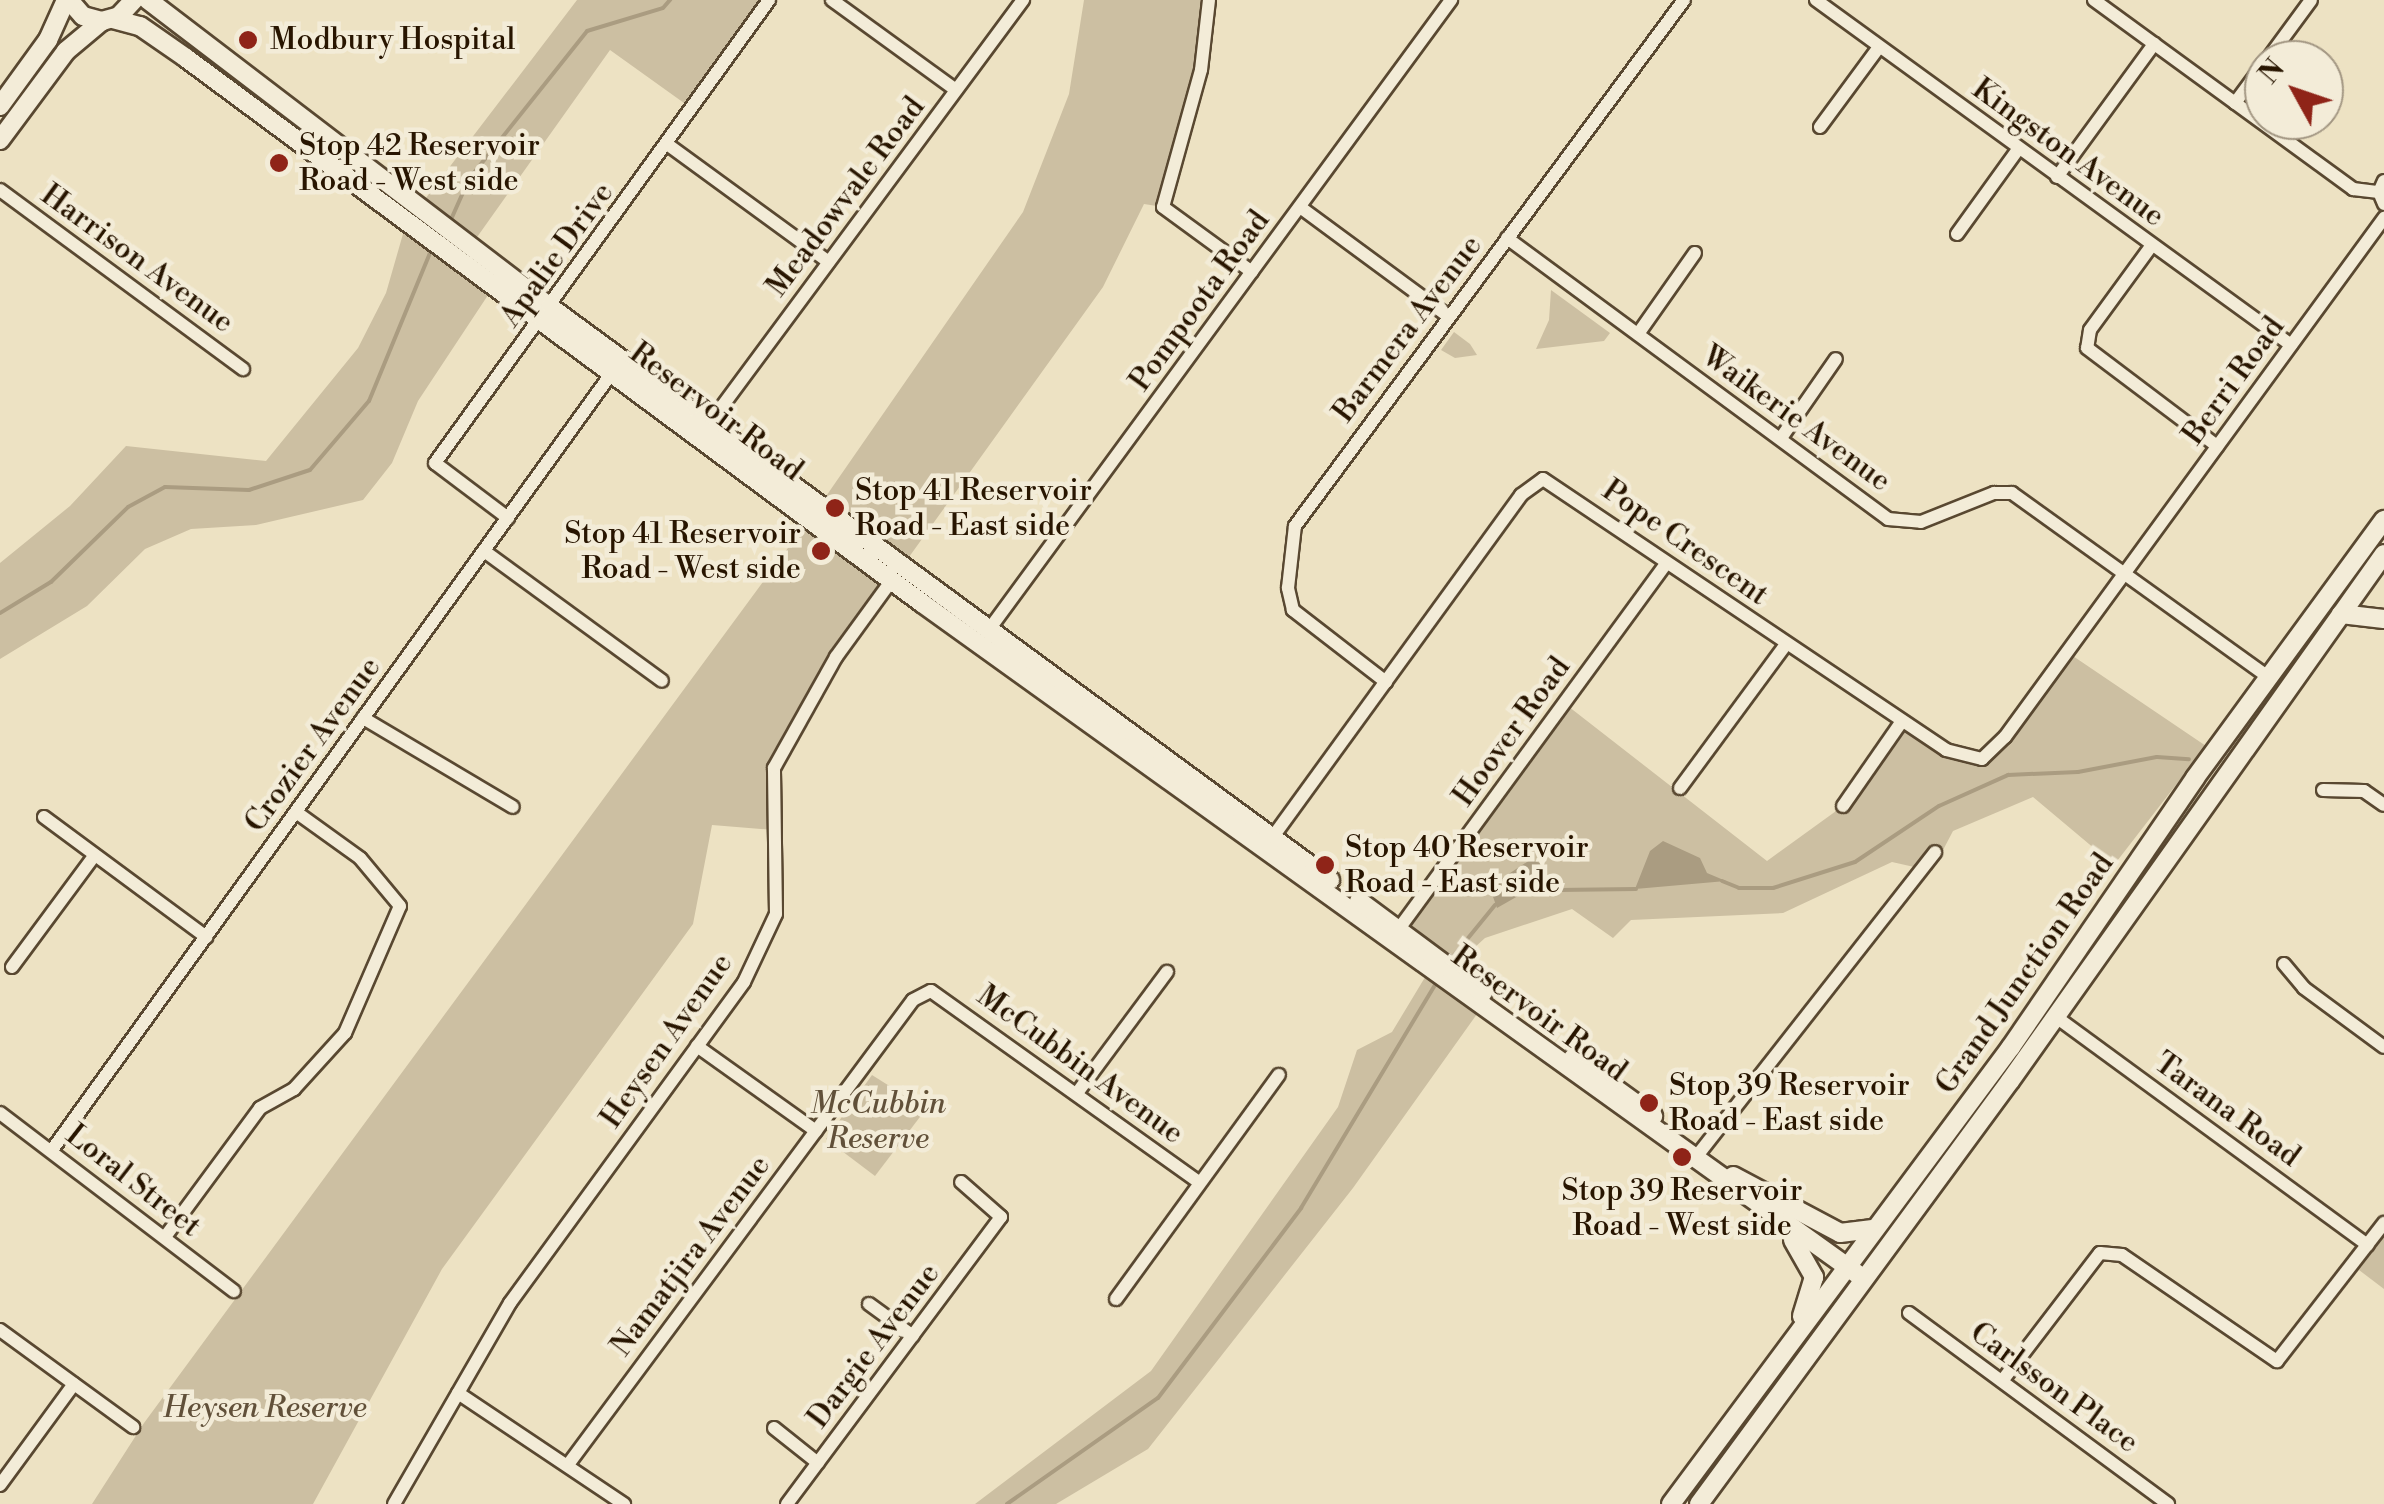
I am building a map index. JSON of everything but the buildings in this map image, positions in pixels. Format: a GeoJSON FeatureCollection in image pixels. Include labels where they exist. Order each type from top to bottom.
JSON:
{"type":"FeatureCollection","features":[{"type":"Feature","properties":{"kind":"main road","name":"Reservoir Road"},"geometry":{"type":"LineString","coordinates":[[67,0],[84,16],[149,32],[443,236],[984,637],[1697,1156],[1780,1224],[1847,1268]]}},
{"type":"Feature","properties":{"kind":"main road"},"geometry":{"type":"LineString","coordinates":[[0,106],[48,40],[67,0]]}},
{"type":"Feature","properties":{"kind":"main road"},"geometry":{"type":"LineString","coordinates":[[0,140],[66,51],[134,0]]}},
{"type":"Feature","properties":{"kind":"main road","name":"Reservoir Road"},"geometry":{"type":"LineString","coordinates":[[148,0],[443,236]]}},
{"type":"Feature","properties":{"kind":"main road","name":"Grand Junction Road"},"geometry":{"type":"LineString","coordinates":[[1671,1504],[2010,1047],[2384,520]]}},
{"type":"Feature","properties":{"kind":"main road","name":"Grand Junction Road"},"geometry":{"type":"LineString","coordinates":[[1698,1504],[2056,1017],[2384,554]]}},
{"type":"Feature","properties":{"kind":"main road"},"geometry":{"type":"LineString","coordinates":[[2352,564],[2384,588]]}},
{"type":"Feature","properties":{"kind":"main road"},"geometry":{"type":"LineString","coordinates":[[2341,614],[2384,619]]}},
{"type":"Feature","properties":{"kind":"main road"},"geometry":{"type":"LineString","coordinates":[[2010,1047],[2056,1017],[2057,981]]}},
{"type":"Feature","properties":{"kind":"main road","name":"Reservoir Road"},"geometry":{"type":"LineString","coordinates":[[1697,1156],[1733,1176],[1838,1253],[1847,1268]]}},
{"type":"Feature","properties":{"kind":"main road"},"geometry":{"type":"LineString","coordinates":[[1733,1176],[1840,1233],[1876,1229]]}},
{"type":"Feature","properties":{"kind":"main road"},"geometry":{"type":"LineString","coordinates":[[1780,1224],[1814,1277],[1788,1348]]}},
{"type":"Feature","properties":{"kind":"main road"},"geometry":{"type":"LineString","coordinates":[[1847,1268],[1864,1280]]}},
{"type":"Feature","properties":{"kind":"street","name":"Apalie Drive"},"geometry":{"type":"LineString","coordinates":[[508,518],[436,463],[769,0]]}},
{"type":"Feature","properties":{"kind":"street"},"geometry":{"type":"LineString","coordinates":[[832,0],[956,90]]}},
{"type":"Feature","properties":{"kind":"street","name":"Meadowvale Road"},"geometry":{"type":"LineString","coordinates":[[705,430],[1023,0]]}},
{"type":"Feature","properties":{"kind":"street"},"geometry":{"type":"LineString","coordinates":[[1209,0],[1201,70],[1164,207],[1252,272]]}},
{"type":"Feature","properties":{"kind":"street","name":"Pompoota Road"},"geometry":{"type":"LineString","coordinates":[[984,637],[1451,0]]}},
{"type":"Feature","properties":{"kind":"street","name":"Barmera Avenue"},"geometry":{"type":"LineString","coordinates":[[1386,682],[1293,610],[1290,544],[1306,509],[1684,0]]}},
{"type":"Feature","properties":{"kind":"street","name":"Kingston Avenue"},"geometry":{"type":"LineString","coordinates":[[1816,0],[2291,345]]}},
{"type":"Feature","properties":{"kind":"street"},"geometry":{"type":"LineString","coordinates":[[2281,40],[2311,0]]}},
{"type":"Feature","properties":{"kind":"street"},"geometry":{"type":"LineString","coordinates":[[2096,1],[2353,189],[2382,192]]}},
{"type":"Feature","properties":{"kind":"street"},"geometry":{"type":"LineString","coordinates":[[2057,177],[2154,44]]}},
{"type":"Feature","properties":{"kind":"street"},"geometry":{"type":"LineString","coordinates":[[1820,127],[1879,47]]}},
{"type":"Feature","properties":{"kind":"street"},"geometry":{"type":"LineString","coordinates":[[2235,102],[2244,90]]}},
{"type":"Feature","properties":{"kind":"street"},"geometry":{"type":"LineString","coordinates":[[667,144],[829,262]]}},
{"type":"Feature","properties":{"kind":"street"},"geometry":{"type":"LineString","coordinates":[[1957,234],[2019,148]]}},
{"type":"Feature","properties":{"kind":"street","name":"Harrison Avenue"},"geometry":{"type":"LineString","coordinates":[[0,190],[244,369]]}},
{"type":"Feature","properties":{"kind":"street"},"geometry":{"type":"LineString","coordinates":[[1300,207],[1448,316]]}},
{"type":"Feature","properties":{"kind":"street","name":"Berri Road"},"geometry":{"type":"LineString","coordinates":[[2124,573],[2384,218]]}},
{"type":"Feature","properties":{"kind":"street","name":"Waikerie Avenue"},"geometry":{"type":"LineString","coordinates":[[1507,238],[1888,519],[1921,522],[1994,494],[2012,494],[2269,678]]}},
{"type":"Feature","properties":{"kind":"street"},"geometry":{"type":"LineString","coordinates":[[2152,245],[2090,330],[2087,348],[2216,446]]}},
{"type":"Feature","properties":{"kind":"street"},"geometry":{"type":"LineString","coordinates":[[1638,334],[1695,253]]}},
{"type":"Feature","properties":{"kind":"street"},"geometry":{"type":"LineString","coordinates":[[1780,438],[1836,360]]}},
{"type":"Feature","properties":{"kind":"street","name":"Crozier Avenue"},"geometry":{"type":"LineString","coordinates":[[52,1150],[618,365]]}},
{"type":"Feature","properties":{"kind":"street","name":"Pope Crescent"},"geometry":{"type":"LineString","coordinates":[[1268,843],[1521,495],[1543,479],[1964,759],[1982,759],[1995,750],[2124,573]]}},
{"type":"Feature","properties":{"kind":"street"},"geometry":{"type":"LineString","coordinates":[[484,551],[662,681]]}},
{"type":"Feature","properties":{"kind":"street","name":"Hoover Road"},"geometry":{"type":"LineString","coordinates":[[1394,935],[1666,564]]}},
{"type":"Feature","properties":{"kind":"street","name":"Heysen Avenue"},"geometry":{"type":"LineString","coordinates":[[394,1504],[510,1303],[744,982],[776,914],[774,768],[836,657],[897,573]]}},
{"type":"Feature","properties":{"kind":"street"},"geometry":{"type":"LineString","coordinates":[[1680,788],[1786,644]]}},
{"type":"Feature","properties":{"kind":"street"},"geometry":{"type":"LineString","coordinates":[[363,718],[513,807]]}},
{"type":"Feature","properties":{"kind":"street"},"geometry":{"type":"LineString","coordinates":[[1843,806],[1902,721]]}},
{"type":"Feature","properties":{"kind":"street"},"geometry":{"type":"LineString","coordinates":[[2323,790],[2364,790],[2384,806]]}},
{"type":"Feature","properties":{"kind":"street"},"geometry":{"type":"LineString","coordinates":[[166,1237],[260,1108],[294,1088],[344,1033],[400,906],[360,858],[296,812]]}},
{"type":"Feature","properties":{"kind":"street"},"geometry":{"type":"LineString","coordinates":[[44,817],[206,936]]}},
{"type":"Feature","properties":{"kind":"street"},"geometry":{"type":"LineString","coordinates":[[1697,1156],[1935,852]]}},
{"type":"Feature","properties":{"kind":"street"},"geometry":{"type":"LineString","coordinates":[[12,966],[95,855]]}},
{"type":"Feature","properties":{"kind":"street"},"geometry":{"type":"LineString","coordinates":[[2284,964],[2304,988],[2384,1047]]}},
{"type":"Feature","properties":{"kind":"street"},"geometry":{"type":"LineString","coordinates":[[1077,1094],[1167,972]]}},
{"type":"Feature","properties":{"kind":"street","name":"McCubbin Avenue"},"geometry":{"type":"LineString","coordinates":[[931,992],[1199,1182]]}},
{"type":"Feature","properties":{"kind":"street","name":"Namatjira Avenue"},"geometry":{"type":"LineString","coordinates":[[570,1462],[913,1000],[931,992]]}},
{"type":"Feature","properties":{"kind":"street","name":"Tarana Road"},"geometry":{"type":"LineString","coordinates":[[2056,1017],[2368,1245]]}},
{"type":"Feature","properties":{"kind":"street"},"geometry":{"type":"LineString","coordinates":[[697,1046],[816,1131]]}},
{"type":"Feature","properties":{"kind":"street"},"geometry":{"type":"LineString","coordinates":[[1116,1299],[1279,1075]]}},
{"type":"Feature","properties":{"kind":"street","name":"Loral Street"},"geometry":{"type":"LineString","coordinates":[[0,1113],[234,1291]]}},
{"type":"Feature","properties":{"kind":"street","name":"Dargie Avenue"},"geometry":{"type":"LineString","coordinates":[[787,1504],[1001,1218],[960,1182]]}},
{"type":"Feature","properties":{"kind":"street"},"geometry":{"type":"LineString","coordinates":[[2002,1381],[2100,1252],[2122,1255],[2277,1361],[2384,1223]]}},
{"type":"Feature","properties":{"kind":"street"},"geometry":{"type":"LineString","coordinates":[[869,1304],[913,1336]]}},
{"type":"Feature","properties":{"kind":"street","name":"Carlsson Place"},"geometry":{"type":"LineString","coordinates":[[1909,1313],[2168,1504]]}},
{"type":"Feature","properties":{"kind":"street"},"geometry":{"type":"LineString","coordinates":[[0,1330],[133,1427]]}},
{"type":"Feature","properties":{"kind":"street"},"geometry":{"type":"LineString","coordinates":[[0,1485],[74,1384]]}},
{"type":"Feature","properties":{"kind":"street"},"geometry":{"type":"LineString","coordinates":[[458,1393],[570,1462],[624,1504]]}},
{"type":"Feature","properties":{"kind":"street"},"geometry":{"type":"LineString","coordinates":[[774,1428],[818,1463]]}},
{"type":"Feature","properties":{"kind":"green space"},"geometry":{"type":"Polygon","coordinates":[[[577,0],[759,0],[684,103],[610,50],[470,247],[419,207],[577,0]]]}},
{"type":"Feature","properties":{"kind":"green space"},"geometry":{"type":"Polygon","coordinates":[[[1084,0],[1204,0],[1201,70],[1163,207],[1144,204],[1103,287],[904,564],[822,502],[1023,212],[1069,94],[1084,0]]]}},
{"type":"Feature","properties":{"kind":"green space"},"geometry":{"type":"Polygon","coordinates":[[[407,220],[496,283],[418,401],[392,463],[363,500],[256,525],[191,529],[145,549],[87,606],[0,659],[0,563],[70,506],[126,446],[266,461],[358,348],[386,293],[407,220]]]}},
{"type":"Feature","properties":{"kind":"green space"},"geometry":{"type":"Polygon","coordinates":[[[1551,290],[1610,333],[1604,341],[1536,349],[1549,320],[1551,290]]]}},
{"type":"Feature","properties":{"kind":"green space"},"geometry":{"type":"Polygon","coordinates":[[[1454,332],[1477,355],[1455,358],[1441,350],[1454,332]]]}},
{"type":"Feature","properties":{"kind":"green space","name":"Heysen Reserve"},"geometry":{"type":"Polygon","coordinates":[[[810,518],[892,580],[836,657],[774,768],[775,830],[712,825],[693,924],[442,1269],[313,1504],[92,1504],[144,1423],[810,518]]]}},
{"type":"Feature","properties":{"kind":"green space"},"geometry":{"type":"Polygon","coordinates":[[[2067,652],[2206,746],[2114,865],[2033,797],[1953,831],[1932,871],[1892,862],[1783,913],[1631,920],[1613,938],[1572,909],[1485,938],[1451,969],[1398,930],[1564,703],[1767,861],[1843,806],[1902,721],[1964,759],[1982,759],[2067,652]]]}},
{"type":"Feature","properties":{"kind":"green space"},"geometry":{"type":"Polygon","coordinates":[[[1430,969],[1482,1007],[1353,1188],[1148,1449],[1056,1504],[975,1504],[1151,1371],[1338,1107],[1357,1050],[1392,1032],[1430,969]]]}},
{"type":"Feature","properties":{"kind":"green space","name":"McCubbin Reserve"},"geometry":{"type":"Polygon","coordinates":[[[872,1075],[926,1109],[875,1176],[826,1139],[872,1075]]]}},
{"type":"Feature","properties":{"kind":"green space"},"geometry":{"type":"Polygon","coordinates":[[[2384,1236],[2384,1289],[2359,1270],[2384,1236]]]}},
{"type":"Feature","properties":{"kind":"shaded area"},"geometry":{"type":"Polygon","coordinates":[[[1663,841],[1700,858],[1707,873],[1726,881],[1635,889],[1650,851],[1663,841]]]}},
{"type":"Feature","properties":{"kind":"shaded area"},"geometry":{"type":"Polygon","coordinates":[[[1530,860],[1544,864],[1547,882],[1558,890],[1518,896],[1497,908],[1492,894],[1501,879],[1530,860]]]}},
{"type":"Feature","properties":{"kind":"waterway"},"geometry":{"type":"LineString","coordinates":[[449,224],[469,179],[587,31],[663,8],[670,0]]}},
{"type":"Feature","properties":{"kind":"waterway"},"geometry":{"type":"LineString","coordinates":[[0,613],[51,582],[128,507],[165,487],[249,490],[310,470],[369,401],[432,248]]}},
{"type":"Feature","properties":{"kind":"waterway"},"geometry":{"type":"LineString","coordinates":[[1722,881],[1739,888],[1773,888],[1855,862],[1939,806],[2008,775],[2078,772],[2157,757],[2189,759]]}},
{"type":"Feature","properties":{"kind":"waterway"},"geometry":{"type":"LineString","coordinates":[[1558,890],[1636,889]]}},
{"type":"Feature","properties":{"kind":"waterway"},"geometry":{"type":"LineString","coordinates":[[1451,959],[1495,905]]}},
{"type":"Feature","properties":{"kind":"waterway"},"geometry":{"type":"LineString","coordinates":[[1007,1504],[1158,1398],[1301,1208],[1438,980]]}},
{"type":"Feature","properties":{"kind":"place","name":"Modbury Hospital"},"geometry":{"type":"Point","coordinates":[248,40]}},
{"type":"Feature","properties":{"kind":"place","name":"Stop 42 Reservoir Road - West side"},"geometry":{"type":"Point","coordinates":[279,163]}},
{"type":"Feature","properties":{"kind":"place","name":"Stop 41 Reservoir Road - East side"},"geometry":{"type":"Point","coordinates":[835,508]}},
{"type":"Feature","properties":{"kind":"place","name":"Stop 41 Reservoir Road - West side"},"geometry":{"type":"Point","coordinates":[821,551]}},
{"type":"Feature","properties":{"kind":"place","name":"Stop 40 Reservoir Road - East side"},"geometry":{"type":"Point","coordinates":[1325,865]}},
{"type":"Feature","properties":{"kind":"place","name":"Stop 39 Reservoir Road - East side"},"geometry":{"type":"Point","coordinates":[1649,1103]}},
{"type":"Feature","properties":{"kind":"place","name":"Stop 39 Reservoir Road - West side"},"geometry":{"type":"Point","coordinates":[1682,1157]}}]}
